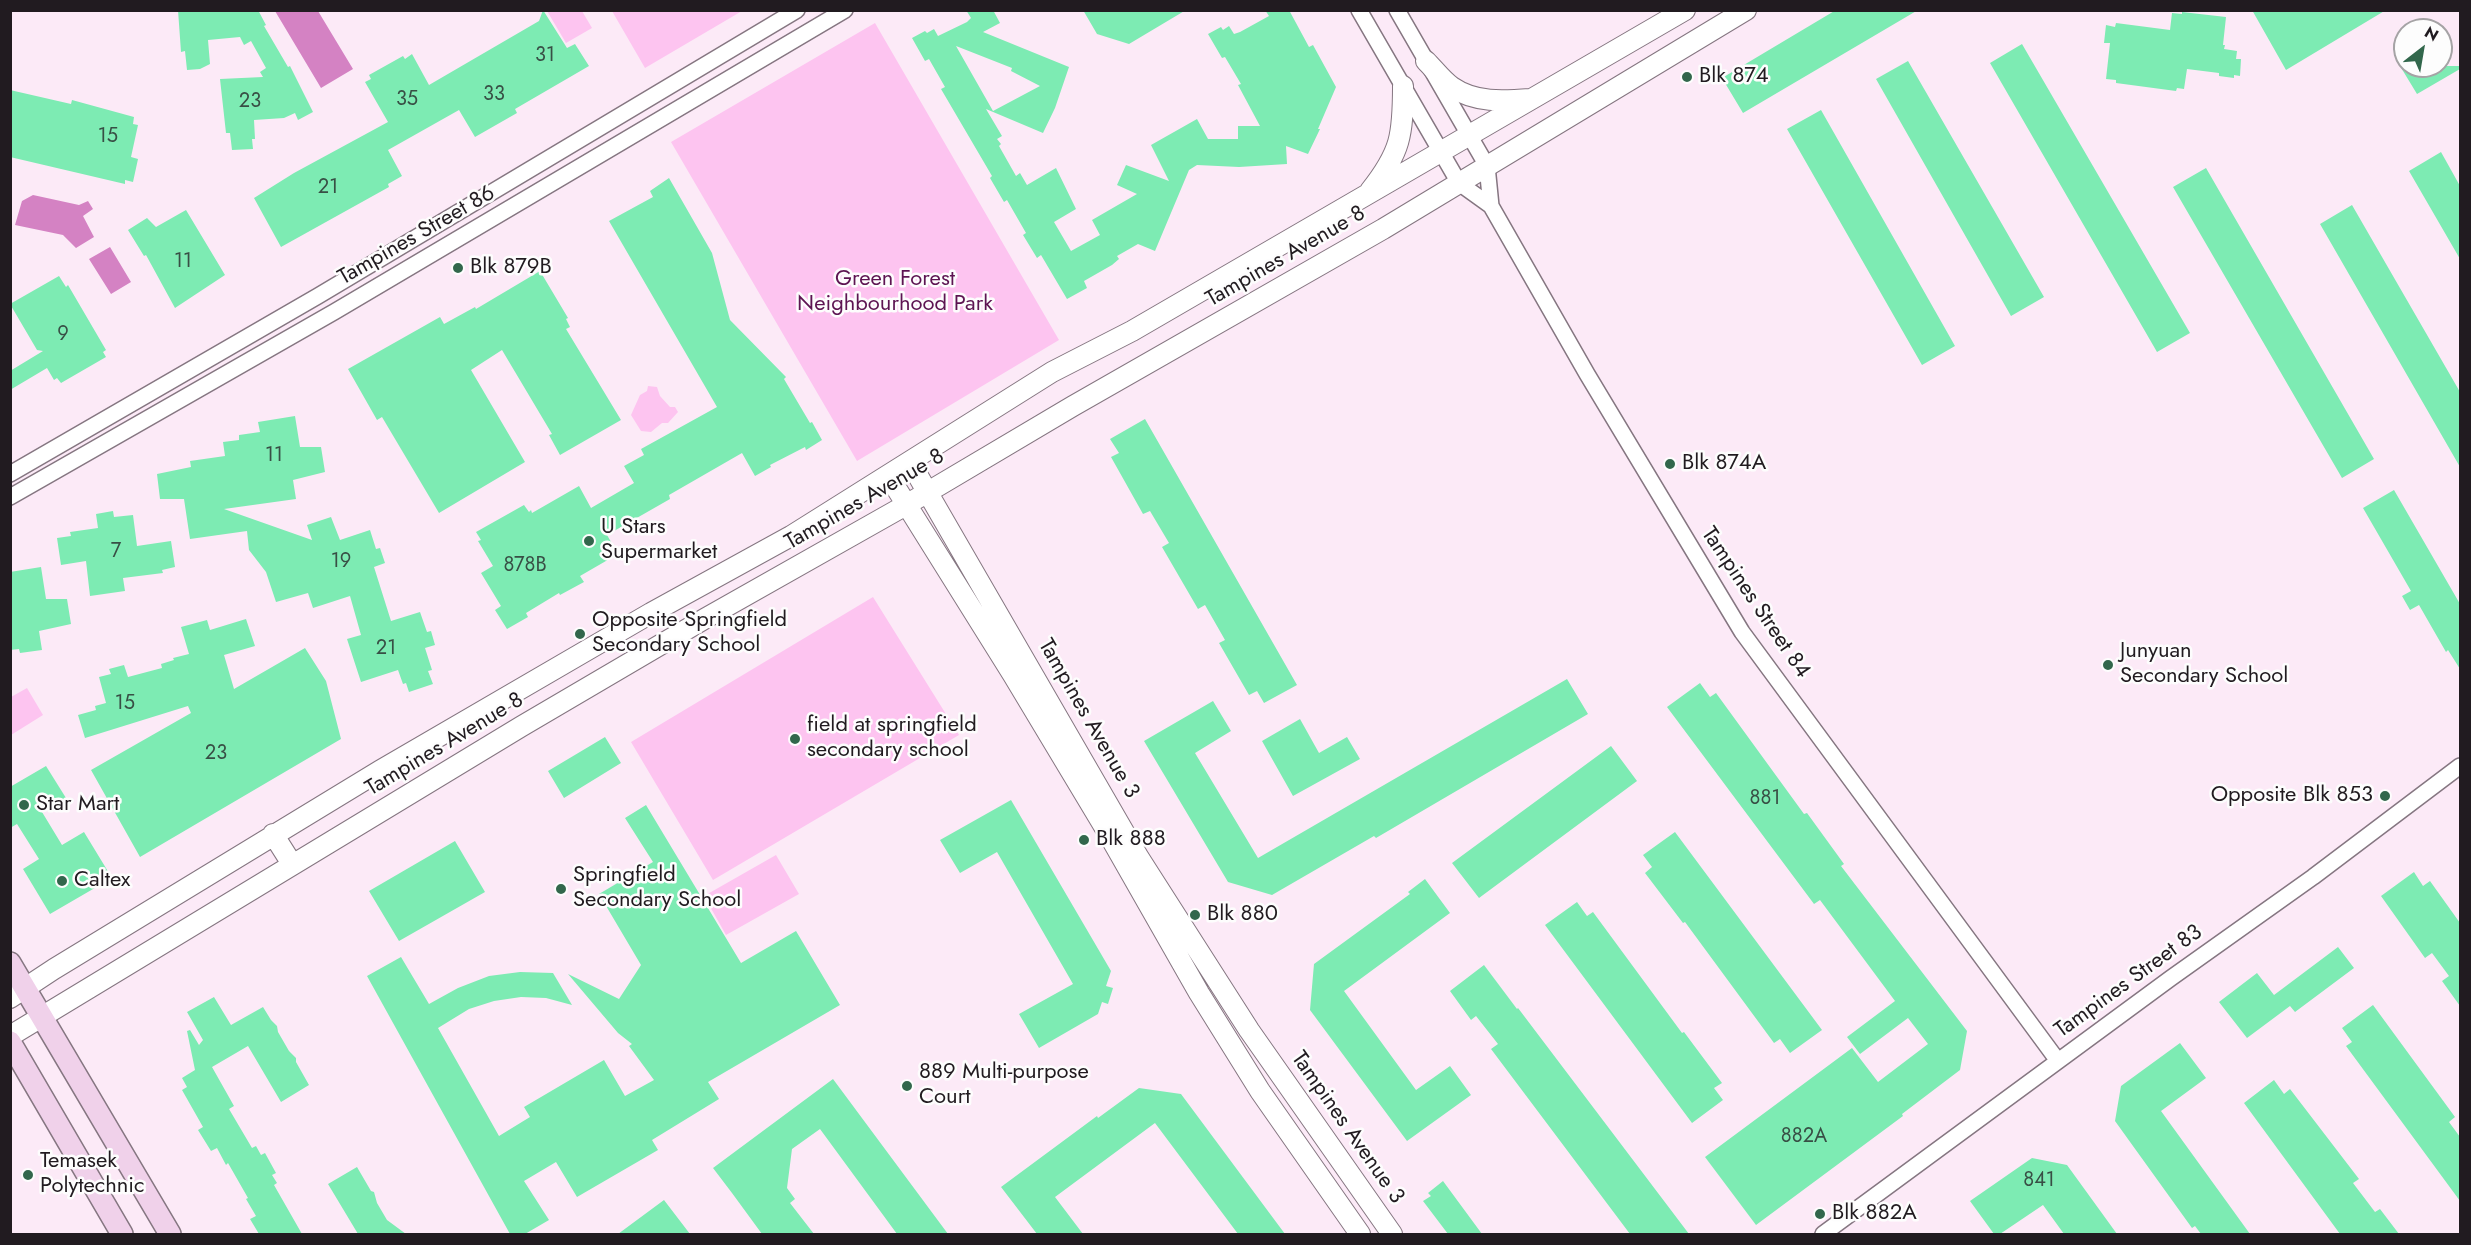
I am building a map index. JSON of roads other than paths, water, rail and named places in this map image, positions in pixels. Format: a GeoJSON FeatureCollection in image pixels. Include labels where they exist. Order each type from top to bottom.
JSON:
{"type":"FeatureCollection","features":[{"type":"Feature","properties":{"kind":"main road"},"geometry":{"type":"LineString","coordinates":[[10,963],[18,993],[43,1015],[171,1234]]}},
{"type":"Feature","properties":{"kind":"main road"},"geometry":{"type":"LineString","coordinates":[[10,1042],[122,1234]]}},
{"type":"Feature","properties":{"kind":"street","name":"Tampines Street 86"},"geometry":{"type":"LineString","coordinates":[[10,474],[318,296],[797,10]]}},
{"type":"Feature","properties":{"kind":"street","name":"Tampines Street 86"},"geometry":{"type":"LineString","coordinates":[[10,497],[334,312],[845,10]]}},
{"type":"Feature","properties":{"kind":"street"},"geometry":{"type":"LineString","coordinates":[[1359,10],[1459,183],[1491,206]]}},
{"type":"Feature","properties":{"kind":"street","name":"Tampines Street 84"},"geometry":{"type":"LineString","coordinates":[[1396,10],[1487,166],[1491,206],[1587,374],[1742,632],[2058,1061]]}},
{"type":"Feature","properties":{"kind":"street","name":"Tampines Avenue 8"},"geometry":{"type":"LineString","coordinates":[[18,993],[273,834],[632,625],[782,541],[1052,372],[1132,331],[1470,137],[1685,10]]}},
{"type":"Feature","properties":{"kind":"street","name":"Tampines Avenue 8"},"geometry":{"type":"LineString","coordinates":[[10,1036],[292,864],[706,618],[1383,229],[1746,10]]}},
{"type":"Feature","properties":{"kind":"street"},"geometry":{"type":"LineString","coordinates":[[1426,61],[1452,87],[1471,97],[1494,101],[1536,98]]}},
{"type":"Feature","properties":{"kind":"street"},"geometry":{"type":"LineString","coordinates":[[1364,198],[1385,172],[1395,154],[1400,139],[1402,86]]}},
{"type":"Feature","properties":{"kind":"street","name":"Tampines Avenue 3"},"geometry":{"type":"LineString","coordinates":[[910,462],[1139,858],[1248,1030],[1392,1234]]}},
{"type":"Feature","properties":{"kind":"street","name":"Tampines Avenue 3"},"geometry":{"type":"LineString","coordinates":[[888,475],[1105,828],[1199,993],[1260,1091],[1360,1234]]}},
{"type":"Feature","properties":{"kind":"street","name":"Tampines Street 83"},"geometry":{"type":"LineString","coordinates":[[1823,1234],[2313,877],[2460,766]]}},
{"type":"Feature","properties":{"kind":"street"},"geometry":{"type":"LineString","coordinates":[[273,834],[292,864]]}},
{"type":"Feature","properties":{"kind":"place","name":"Blk 874"},"geometry":{"type":"Point","coordinates":[1687,77]}},
{"type":"Feature","properties":{"kind":"place","name":"Blk 879B"},"geometry":{"type":"Point","coordinates":[458,268]}},
{"type":"Feature","properties":{"kind":"place","name":"Blk 874A"},"geometry":{"type":"Point","coordinates":[1670,464]}},
{"type":"Feature","properties":{"kind":"place","name":"U Stars Supermarket"},"geometry":{"type":"Point","coordinates":[589,541]}},
{"type":"Feature","properties":{"kind":"place","name":"Opposite Springfield Secondary School"},"geometry":{"type":"Point","coordinates":[580,634]}},
{"type":"Feature","properties":{"kind":"place","name":"Junyuan Secondary School"},"geometry":{"type":"Point","coordinates":[2108,665]}},
{"type":"Feature","properties":{"kind":"place","name":"field at springfield secondary school"},"geometry":{"type":"Point","coordinates":[795,739]}},
{"type":"Feature","properties":{"kind":"place","name":"Opposite Blk 853"},"geometry":{"type":"Point","coordinates":[2385,796]}},
{"type":"Feature","properties":{"kind":"place","name":"Star Mart"},"geometry":{"type":"Point","coordinates":[24,805]}},
{"type":"Feature","properties":{"kind":"place","name":"Blk 888"},"geometry":{"type":"Point","coordinates":[1084,840]}},
{"type":"Feature","properties":{"kind":"place","name":"Caltex"},"geometry":{"type":"Point","coordinates":[62,881]}},
{"type":"Feature","properties":{"kind":"place","name":"Springfield Secondary School"},"geometry":{"type":"Point","coordinates":[561,889]}},
{"type":"Feature","properties":{"kind":"place","name":"Blk 880"},"geometry":{"type":"Point","coordinates":[1195,915]}},
{"type":"Feature","properties":{"kind":"place","name":"889 Multi-purpose Court"},"geometry":{"type":"Point","coordinates":[907,1086]}},
{"type":"Feature","properties":{"kind":"place","name":"Temasek Polytechnic"},"geometry":{"type":"Point","coordinates":[28,1175]}},
{"type":"Feature","properties":{"kind":"place","name":"Blk 882A"},"geometry":{"type":"Point","coordinates":[1820,1214]}},
{"type":"Feature","properties":{"kind":"park label","name":"Green Forest Neighbourhood Park"},"geometry":{"type":"Point","coordinates":[895,292]}}]}
